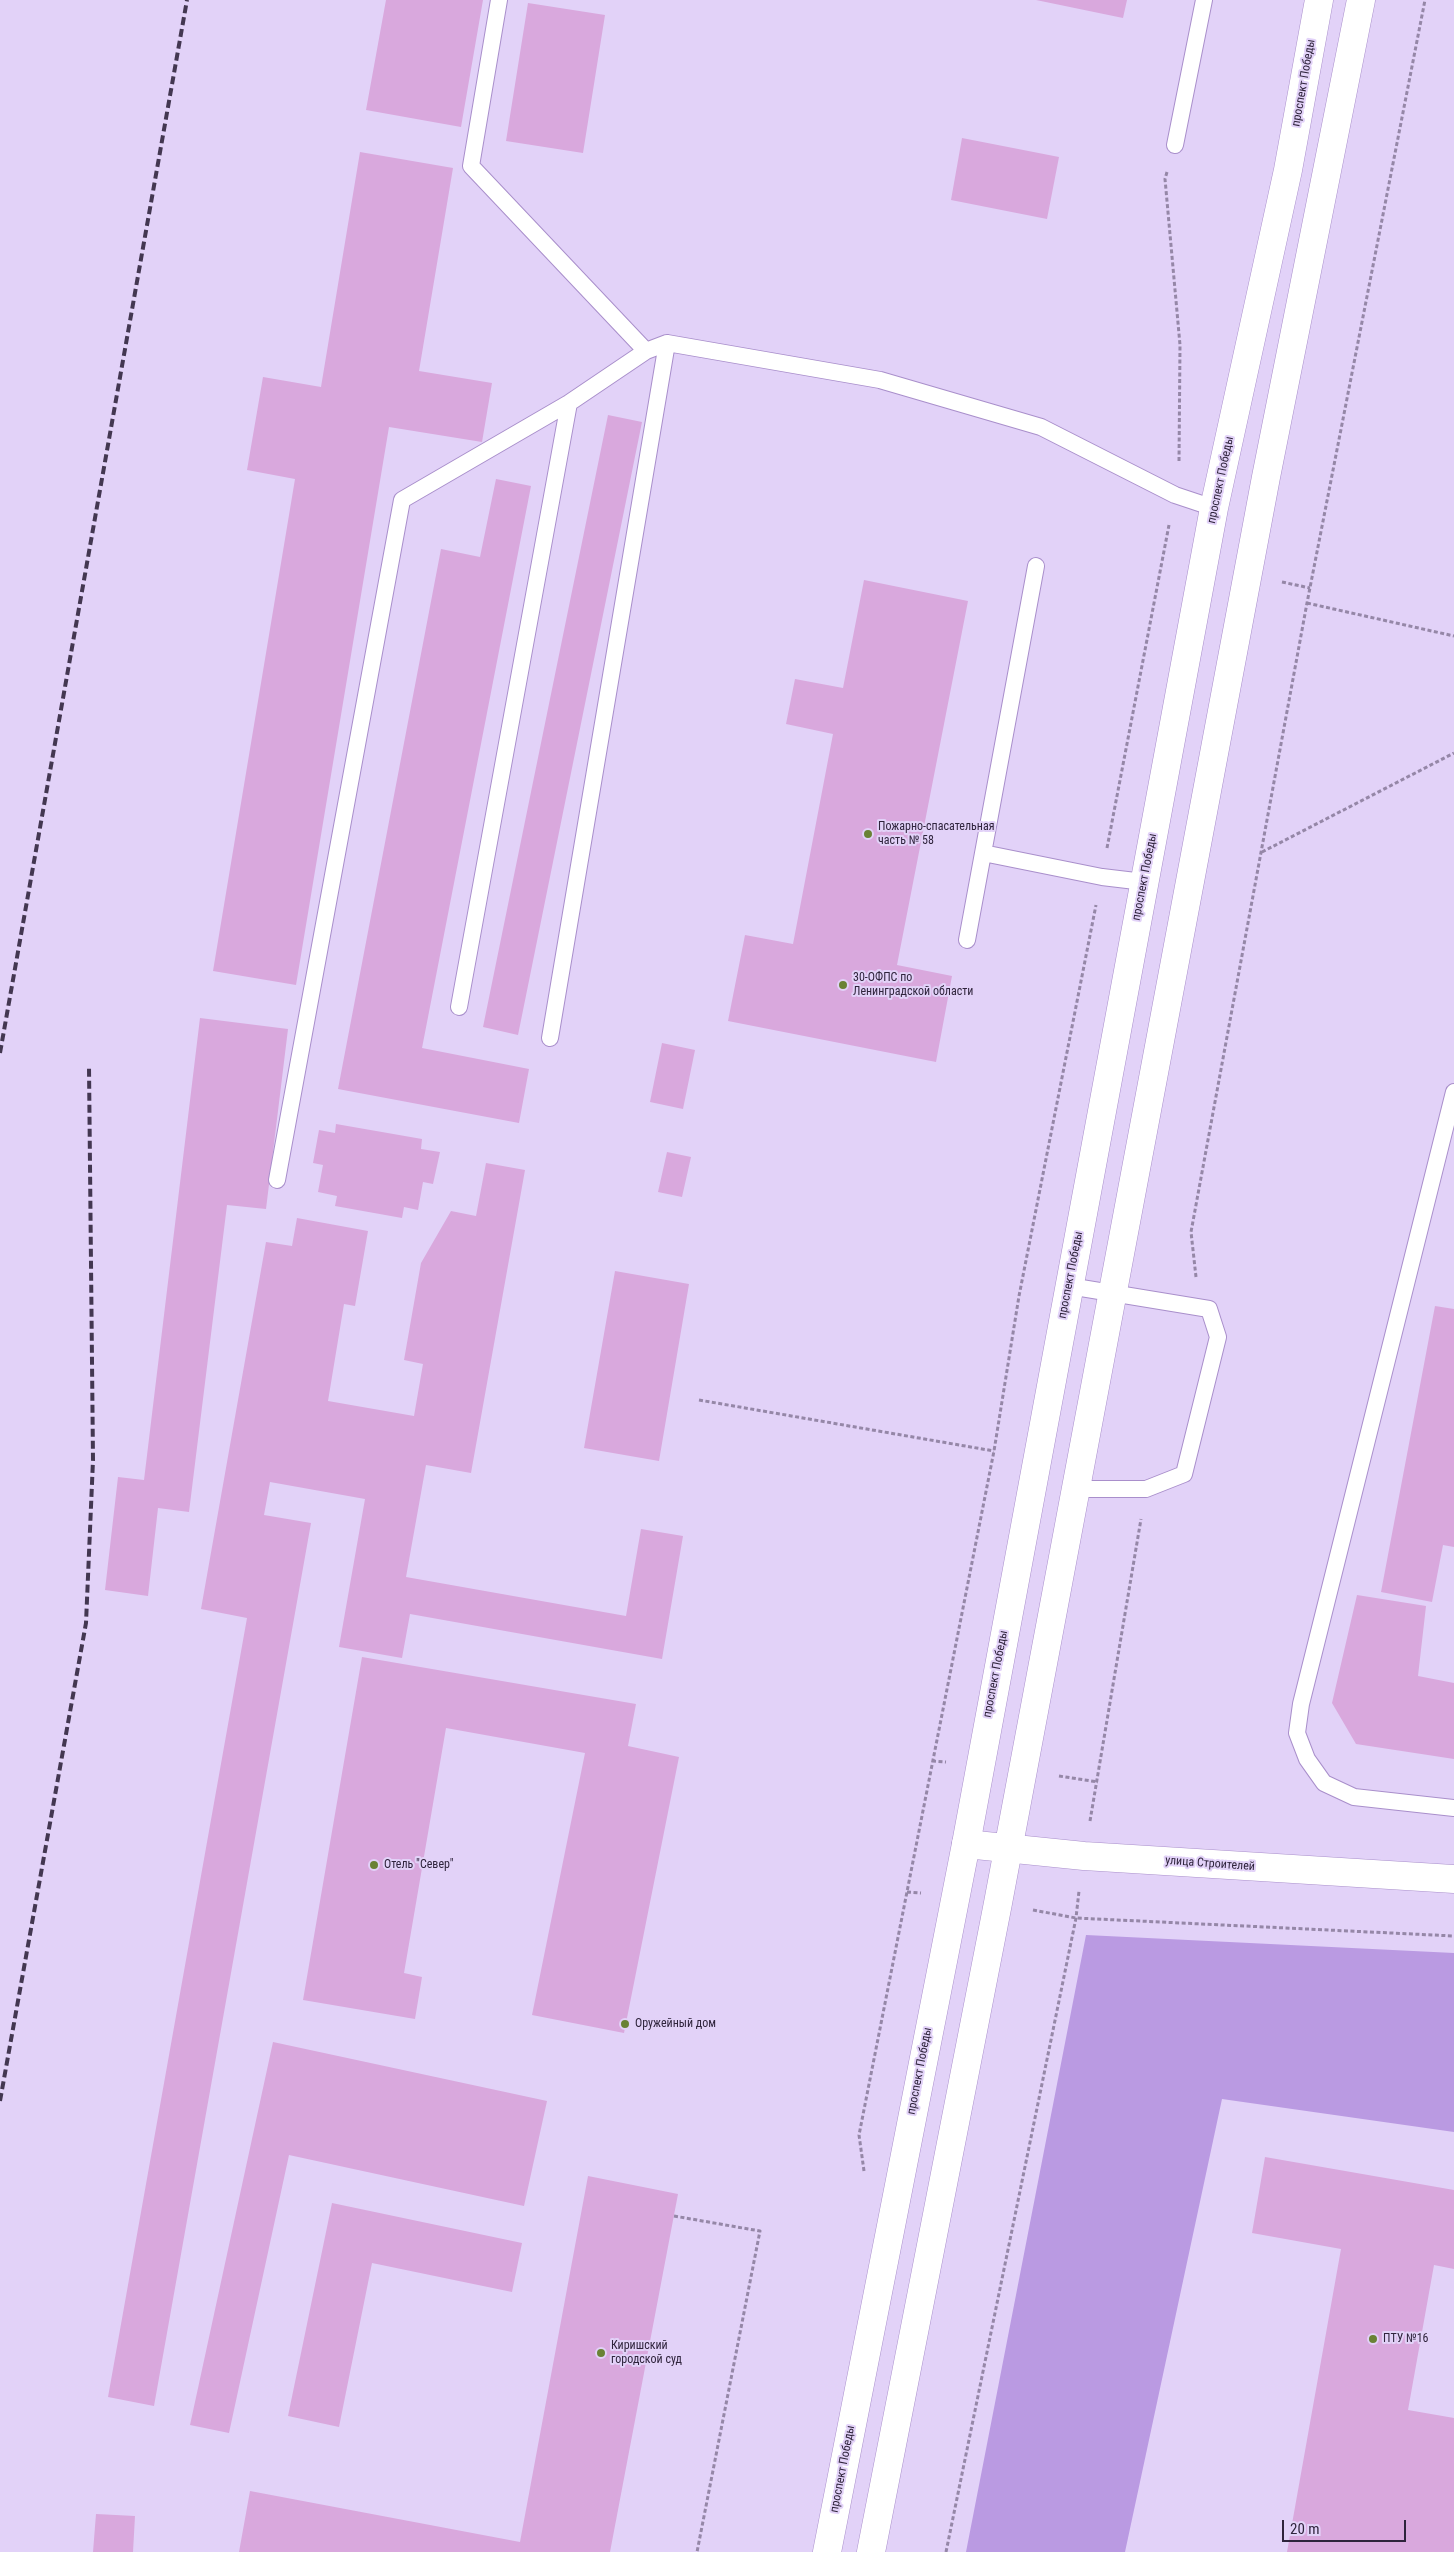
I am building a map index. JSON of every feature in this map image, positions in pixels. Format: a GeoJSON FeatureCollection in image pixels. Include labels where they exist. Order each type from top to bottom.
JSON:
{"type":"FeatureCollection","features":[{"type":"Feature","properties":{"kind":"main road","name":"проспект Победы"},"geometry":{"type":"LineString","coordinates":[[827,2552],[966,1844],[1068,1286],[1214,508],[1288,170],[1319,0]]}},
{"type":"Feature","properties":{"kind":"main road"},"geometry":{"type":"LineString","coordinates":[[871,2552],[998,1904],[1266,477],[1361,0]]}},
{"type":"Feature","properties":{"kind":"main road","name":"улица Строителей"},"geometry":{"type":"LineString","coordinates":[[966,1844],[1084,1856],[1454,1879]]}},
{"type":"Feature","properties":{"kind":"lane"},"geometry":{"type":"LineString","coordinates":[[498,0],[471,166],[646,351]]}},
{"type":"Feature","properties":{"kind":"lane"},"geometry":{"type":"LineString","coordinates":[[1175,145],[1204,0]]}},
{"type":"Feature","properties":{"kind":"lane"},"geometry":{"type":"LineString","coordinates":[[550,1038],[667,343]]}},
{"type":"Feature","properties":{"kind":"lane"},"geometry":{"type":"LineString","coordinates":[[277,1180],[402,500],[569,403],[646,351],[667,343],[880,380],[1041,427],[1175,495],[1214,508]]}},
{"type":"Feature","properties":{"kind":"lane"},"geometry":{"type":"LineString","coordinates":[[459,1007],[569,403]]}},
{"type":"Feature","properties":{"kind":"lane"},"geometry":{"type":"LineString","coordinates":[[967,940],[1036,566]]}},
{"type":"Feature","properties":{"kind":"lane"},"geometry":{"type":"LineString","coordinates":[[984,853],[1102,877],[1144,882]]}},
{"type":"Feature","properties":{"kind":"lane"},"geometry":{"type":"LineString","coordinates":[[1454,1092],[1301,1704],[1297,1733],[1307,1759],[1324,1782],[1354,1797],[1454,1808]]}},
{"type":"Feature","properties":{"kind":"lane"},"geometry":{"type":"LineString","coordinates":[[1068,1286],[1208,1309],[1218,1337],[1184,1474],[1146,1489],[1075,1489]]}},
{"type":"Feature","properties":{"kind":"path"},"geometry":{"type":"LineString","coordinates":[[1208,1309],[1194,1270],[1191,1232],[1310,588],[1425,0]]}},
{"type":"Feature","properties":{"kind":"path"},"geometry":{"type":"LineString","coordinates":[[1175,145],[1165,179],[1180,345],[1179,463],[1175,495]]}},
{"type":"Feature","properties":{"kind":"path"},"geometry":{"type":"LineString","coordinates":[[1274,580],[1310,588]]}},
{"type":"Feature","properties":{"kind":"path"},"geometry":{"type":"LineString","coordinates":[[1308,603],[1454,636]]}},
{"type":"Feature","properties":{"kind":"path"},"geometry":{"type":"LineString","coordinates":[[1261,853],[1454,753]]}},
{"type":"Feature","properties":{"kind":"path"},"geometry":{"type":"LineString","coordinates":[[864,2179],[859,2135],[994,1451],[1018,1296]]}},
{"type":"Feature","properties":{"kind":"path"},"geometry":{"type":"LineString","coordinates":[[699,1400],[994,1451]]}},
{"type":"Feature","properties":{"kind":"path"},"geometry":{"type":"LineString","coordinates":[[1098,1782],[1146,1489]]}},
{"type":"Feature","properties":{"kind":"path"},"geometry":{"type":"LineString","coordinates":[[907,1892],[955,1895]]}},
{"type":"Feature","properties":{"kind":"path"},"geometry":{"type":"LineString","coordinates":[[998,1904],[1076,1918],[1454,1936]]}},
{"type":"Feature","properties":{"kind":"path"},"geometry":{"type":"LineString","coordinates":[[946,2552],[1076,1918]]}},
{"type":"Feature","properties":{"kind":"path"},"geometry":{"type":"LineString","coordinates":[[674,2216],[760,2231],[697,2552]]}},
{"type":"Feature","properties":{"kind":"shaded area"},"geometry":{"type":"Polygon","coordinates":[[[1086,1935],[1454,1953],[1454,2132],[1222,2099],[1125,2552],[966,2552],[1086,1935]]]}},
{"type":"Feature","properties":{"kind":"building"},"geometry":{"type":"Polygon","coordinates":[[[386,0],[483,0],[461,127],[366,110],[386,0]]]}},
{"type":"Feature","properties":{"kind":"building"},"geometry":{"type":"Polygon","coordinates":[[[1036,0],[1127,0],[1123,18],[1036,0]]]}},
{"type":"Feature","properties":{"kind":"building"},"geometry":{"type":"Polygon","coordinates":[[[528,3],[605,15],[583,153],[506,141],[528,3]]]}},
{"type":"Feature","properties":{"kind":"building"},"geometry":{"type":"Polygon","coordinates":[[[962,138],[1059,157],[1047,219],[951,200],[962,138]]]}},
{"type":"Feature","properties":{"kind":"building"},"geometry":{"type":"Polygon","coordinates":[[[360,152],[453,168],[419,371],[492,383],[482,442],[389,427],[296,985],[213,971],[295,479],[247,470],[263,377],[321,387],[360,152]]]}},
{"type":"Feature","properties":{"kind":"building"},"geometry":{"type":"Polygon","coordinates":[[[608,415],[642,422],[518,1035],[483,1027],[608,415]]]}},
{"type":"Feature","properties":{"kind":"building"},"geometry":{"type":"Polygon","coordinates":[[[496,479],[531,486],[422,1048],[529,1069],[519,1123],[338,1089],[441,549],[480,557],[496,479]]]}},
{"type":"Feature","properties":{"kind":"building","name":"Пожарно-спасательная часть № 58"},"geometry":{"type":"Polygon","coordinates":[[[864,580],[968,601],[897,965],[952,976],[936,1062],[728,1021],[745,935],[793,944],[833,734],[786,724],[795,679],[843,688],[864,580]]]}},
{"type":"Feature","properties":{"kind":"building"},"geometry":{"type":"Polygon","coordinates":[[[200,1018],[288,1029],[266,1209],[227,1205],[189,1512],[158,1508],[148,1596],[105,1590],[118,1477],[144,1480],[200,1018]]]}},
{"type":"Feature","properties":{"kind":"building"},"geometry":{"type":"Polygon","coordinates":[[[662,1043],[695,1050],[683,1109],[650,1102],[662,1043]]]}},
{"type":"Feature","properties":{"kind":"building"},"geometry":{"type":"Polygon","coordinates":[[[336,1124],[422,1139],[421,1149],[440,1152],[433,1184],[423,1182],[418,1210],[404,1207],[402,1218],[335,1206],[337,1196],[318,1192],[323,1165],[313,1163],[319,1130],[335,1133],[336,1124]]]}},
{"type":"Feature","properties":{"kind":"building"},"geometry":{"type":"Polygon","coordinates":[[[667,1152],[691,1157],[682,1197],[658,1192],[667,1152]]]}},
{"type":"Feature","properties":{"kind":"building"},"geometry":{"type":"Polygon","coordinates":[[[486,1163],[525,1170],[471,1473],[426,1465],[406,1577],[626,1616],[641,1529],[683,1536],[662,1659],[410,1614],[402,1658],[339,1647],[365,1499],[270,1482],[264,1515],[311,1523],[154,2406],[108,2397],[247,1618],[201,1609],[266,1242],[292,1246],[297,1218],[368,1231],[355,1306],[344,1304],[328,1401],[414,1416],[423,1364],[404,1360],[421,1263],[451,1211],[476,1216],[486,1163]]]}},
{"type":"Feature","properties":{"kind":"building"},"geometry":{"type":"Polygon","coordinates":[[[615,1271],[689,1284],[659,1461],[584,1448],[615,1271]]]}},
{"type":"Feature","properties":{"kind":"building"},"geometry":{"type":"Polygon","coordinates":[[[1435,1306],[1454,1309],[1454,1547],[1443,1545],[1432,1602],[1381,1592],[1435,1306]]]}},
{"type":"Feature","properties":{"kind":"building"},"geometry":{"type":"Polygon","coordinates":[[[1357,1595],[1426,1606],[1418,1676],[1454,1683],[1454,1759],[1356,1744],[1332,1703],[1357,1595]]]}},
{"type":"Feature","properties":{"kind":"building","name":"Отель \"Север\""},"geometry":{"type":"Polygon","coordinates":[[[362,1657],[636,1704],[628,1746],[679,1757],[624,2033],[532,2015],[585,1753],[446,1728],[404,1973],[422,1977],[415,2019],[303,2000],[362,1657]]]}},
{"type":"Feature","properties":{"kind":"building"},"geometry":{"type":"Polygon","coordinates":[[[273,2042],[547,2101],[524,2206],[289,2155],[229,2433],[190,2425],[273,2042]]]}},
{"type":"Feature","properties":{"kind":"building","name":"ПТУ №16"},"geometry":{"type":"Polygon","coordinates":[[[1265,2157],[1454,2190],[1454,2269],[1434,2265],[1408,2410],[1454,2418],[1454,2552],[1287,2552],[1341,2249],[1252,2233],[1265,2157]]]}},
{"type":"Feature","properties":{"kind":"building","name":"Киришский городской суд"},"geometry":{"type":"Polygon","coordinates":[[[588,2176],[678,2194],[610,2552],[239,2552],[250,2491],[520,2542],[588,2176]]]}},
{"type":"Feature","properties":{"kind":"building"},"geometry":{"type":"Polygon","coordinates":[[[332,2203],[522,2243],[512,2292],[372,2263],[339,2427],[288,2416],[332,2203]]]}},
{"type":"Feature","properties":{"kind":"building"},"geometry":{"type":"Polygon","coordinates":[[[96,2514],[135,2516],[133,2552],[93,2552],[96,2514]]]}},
{"type":"Feature","properties":{"kind":"railway"},"geometry":{"type":"LineString","coordinates":[[0,1053],[187,0]]}},
{"type":"Feature","properties":{"kind":"railway"},"geometry":{"type":"LineString","coordinates":[[0,2101],[86,1623],[93,1460],[89,1067]]}},
{"type":"Feature","properties":{"kind":"place","name":"Пожарно-спасательная часть № 58"},"geometry":{"type":"Point","coordinates":[868,834]}},
{"type":"Feature","properties":{"kind":"place","name":"30-ОФПС по Ленинградской области"},"geometry":{"type":"Point","coordinates":[843,985]}},
{"type":"Feature","properties":{"kind":"place","name":"Отель \"Север\""},"geometry":{"type":"Point","coordinates":[374,1865]}},
{"type":"Feature","properties":{"kind":"place","name":"Оружейный дом"},"geometry":{"type":"Point","coordinates":[625,2024]}},
{"type":"Feature","properties":{"kind":"place","name":"ПТУ №16"},"geometry":{"type":"Point","coordinates":[1373,2339]}},
{"type":"Feature","properties":{"kind":"place","name":"Киришский городской суд"},"geometry":{"type":"Point","coordinates":[601,2353]}}]}
